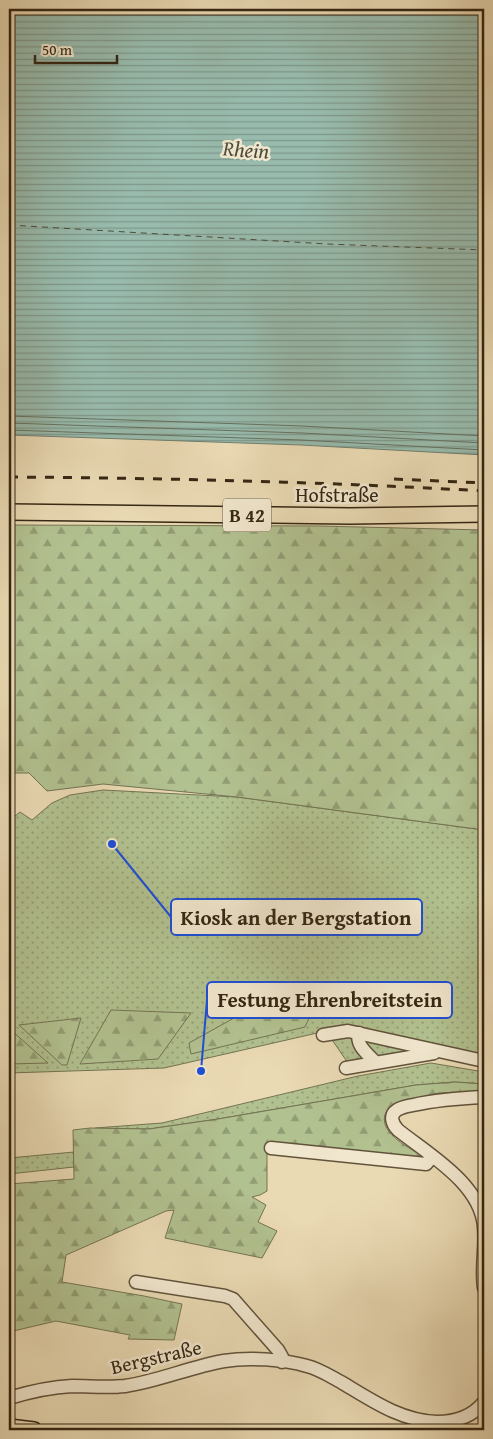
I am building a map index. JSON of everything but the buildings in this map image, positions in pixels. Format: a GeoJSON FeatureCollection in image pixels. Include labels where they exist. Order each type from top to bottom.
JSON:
{"type":"FeatureCollection","features":[{"type":"Feature","properties":{"kind":"main road","name":"Hofstraße"},"geometry":{"type":"LineString","coordinates":[[9,512],[350,516],[484,514]]}},
{"type":"Feature","properties":{"kind":"main road"},"geometry":{"type":"LineString","coordinates":[[9,1427],[34,1430]]}},
{"type":"Feature","properties":{"kind":"street"},"geometry":{"type":"LineString","coordinates":[[323,1035],[343,1031],[359,1033],[484,1061]]}},
{"type":"Feature","properties":{"kind":"street"},"geometry":{"type":"LineString","coordinates":[[359,1033],[357,1038],[359,1044],[375,1062]]}},
{"type":"Feature","properties":{"kind":"street"},"geometry":{"type":"LineString","coordinates":[[346,1068],[422,1054],[446,1052]]}},
{"type":"Feature","properties":{"kind":"street"},"geometry":{"type":"LineString","coordinates":[[484,1096],[430,1102],[398,1109],[393,1115],[393,1125],[450,1171],[483,1211],[482,1266],[484,1288]]}},
{"type":"Feature","properties":{"kind":"street"},"geometry":{"type":"LineString","coordinates":[[271,1148],[426,1164],[432,1157]]}},
{"type":"Feature","properties":{"kind":"street"},"geometry":{"type":"LineString","coordinates":[[136,1282],[225,1296],[233,1300],[278,1350],[282,1357],[282,1362]]}},
{"type":"Feature","properties":{"kind":"street","name":"Bergstraße"},"geometry":{"type":"LineString","coordinates":[[9,1398],[62,1387],[128,1385],[225,1361],[253,1360],[304,1365],[319,1370],[390,1410],[420,1420],[444,1422],[462,1419],[470,1416],[484,1403]]}},
{"type":"Feature","properties":{"kind":"green space"},"geometry":{"type":"Polygon","coordinates":[[[9,525],[319,526],[484,530],[484,830],[237,797],[103,784],[47,791],[29,773],[14,773],[9,777],[9,525]]]}},
{"type":"Feature","properties":{"kind":"green space"},"geometry":{"type":"Polygon","coordinates":[[[103,790],[237,797],[484,830],[484,1057],[440,1046],[348,1063],[326,1031],[164,1068],[9,1073],[9,821],[20,812],[32,820],[52,803],[70,795],[103,790]]]}},
{"type":"Feature","properties":{"kind":"green space"},"geometry":{"type":"Polygon","coordinates":[[[261,1003],[311,1014],[305,1027],[191,1054],[189,1043],[261,1003]]]}},
{"type":"Feature","properties":{"kind":"green space"},"geometry":{"type":"Polygon","coordinates":[[[111,1010],[191,1013],[158,1059],[80,1064],[111,1010]]]}},
{"type":"Feature","properties":{"kind":"green space"},"geometry":{"type":"Polygon","coordinates":[[[81,1018],[67,1065],[62,1065],[19,1025],[81,1018]]]}},
{"type":"Feature","properties":{"kind":"green space"},"geometry":{"type":"Polygon","coordinates":[[[11,1030],[48,1063],[9,1064],[9,1031],[11,1030]]]}},
{"type":"Feature","properties":{"kind":"green space"},"geometry":{"type":"Polygon","coordinates":[[[431,1063],[484,1072],[484,1084],[455,1082],[416,1085],[149,1129],[95,1128],[162,1123],[358,1076],[431,1063]]]}},
{"type":"Feature","properties":{"kind":"green space"},"geometry":{"type":"Polygon","coordinates":[[[455,1082],[484,1084],[484,1091],[439,1093],[399,1102],[390,1107],[385,1115],[384,1122],[392,1135],[425,1158],[377,1155],[351,1150],[267,1145],[267,1191],[252,1197],[266,1205],[258,1222],[277,1231],[262,1258],[165,1238],[174,1210],[166,1211],[66,1255],[62,1282],[182,1304],[174,1340],[128,1339],[130,1335],[56,1321],[9,1332],[9,1184],[74,1179],[73,1130],[90,1128],[149,1129],[416,1085],[455,1082]]]}},
{"type":"Feature","properties":{"kind":"green space"},"geometry":{"type":"Polygon","coordinates":[[[74,1152],[74,1167],[9,1174],[9,1158],[74,1152]]]}},
{"type":"Feature","properties":{"kind":"water","name":"Rhein"},"geometry":{"type":"Polygon","coordinates":[[[9,9],[484,9],[484,455],[301,445],[9,435],[9,9]]]}},
{"type":"Feature","properties":{"kind":"ferry route"},"geometry":{"type":"LineString","coordinates":[[9,225],[327,244],[484,250]]}},
{"type":"Feature","properties":{"kind":"railway"},"geometry":{"type":"LineString","coordinates":[[9,477],[247,481],[484,491]]}},
{"type":"Feature","properties":{"kind":"railway"},"geometry":{"type":"LineString","coordinates":[[394,479],[484,483]]}},
{"type":"Feature","properties":{"kind":"place","name":"Kiosk an der Bergstation"},"geometry":{"type":"Point","coordinates":[112,844]}},
{"type":"Feature","properties":{"kind":"place","name":"Festung Ehrenbreitstein"},"geometry":{"type":"Point","coordinates":[201,1071]}}]}
